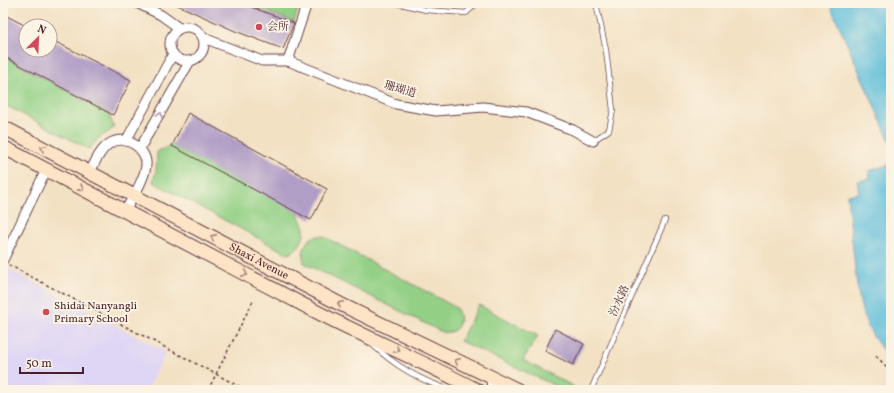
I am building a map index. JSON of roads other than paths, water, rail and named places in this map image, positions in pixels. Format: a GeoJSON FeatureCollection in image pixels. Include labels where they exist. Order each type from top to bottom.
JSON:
{"type":"FeatureCollection","features":[{"type":"Feature","properties":{"kind":"main road","name":"Shaxi Avenue"},"geometry":{"type":"LineString","coordinates":[[3,127],[492,384],[518,390]]}},
{"type":"Feature","properties":{"kind":"main road","name":"Shaxi Avenue"},"geometry":{"type":"LineString","coordinates":[[3,147],[362,335],[386,345],[477,390]]}},
{"type":"Feature","properties":{"kind":"street"},"geometry":{"type":"LineString","coordinates":[[137,3],[161,15],[179,28]]}},
{"type":"Feature","properties":{"kind":"street"},"geometry":{"type":"LineString","coordinates":[[288,61],[307,3]]}},
{"type":"Feature","properties":{"kind":"street"},"geometry":{"type":"LineString","coordinates":[[186,26],[194,28],[200,32],[204,38],[205,46],[202,53],[197,58],[190,61],[180,60],[173,54],[170,47],[170,40],[173,33],[179,28],[186,26]]}},
{"type":"Feature","properties":{"kind":"street","name":"珊瑚道"},"geometry":{"type":"LineString","coordinates":[[204,38],[262,61],[288,61],[396,104],[436,111],[483,107],[526,112],[573,130],[593,141]]}},
{"type":"Feature","properties":{"kind":"street"},"geometry":{"type":"LineString","coordinates":[[126,141],[173,54]]}},
{"type":"Feature","properties":{"kind":"street"},"geometry":{"type":"LineString","coordinates":[[140,148],[190,61]]}},
{"type":"Feature","properties":{"kind":"street"},"geometry":{"type":"LineString","coordinates":[[90,172],[100,154],[110,143],[115,140],[126,141],[140,148],[145,156],[146,167],[134,195],[125,211]]}},
{"type":"Feature","properties":{"kind":"street"},"geometry":{"type":"LineString","coordinates":[[5,262],[46,170]]}},
{"type":"Feature","properties":{"kind":"lane"},"geometry":{"type":"LineString","coordinates":[[397,3],[426,10],[466,13],[477,3]]}},
{"type":"Feature","properties":{"kind":"lane"},"geometry":{"type":"LineString","coordinates":[[593,141],[609,130],[614,110],[606,50],[596,3]]}},
{"type":"Feature","properties":{"kind":"lane","name":"汾水路"},"geometry":{"type":"LineString","coordinates":[[591,390],[665,220]]}},
{"type":"Feature","properties":{"kind":"lane"},"geometry":{"type":"LineString","coordinates":[[362,335],[386,357],[397,364],[441,387],[450,390]]}},
{"type":"Feature","properties":{"kind":"water"},"geometry":{"type":"Polygon","coordinates":[[[829,3],[891,3],[891,144],[829,3]]]}},
{"type":"Feature","properties":{"kind":"water"},"geometry":{"type":"Polygon","coordinates":[[[891,164],[891,359],[873,336],[863,313],[857,287],[847,195],[859,193],[857,181],[870,179],[869,171],[891,164]]]}},
{"type":"Feature","properties":{"kind":"place","name":"会所"},"geometry":{"type":"Point","coordinates":[259,27]}},
{"type":"Feature","properties":{"kind":"place","name":"Shidai Nanyangli Primary School"},"geometry":{"type":"Point","coordinates":[46,312]}}]}
